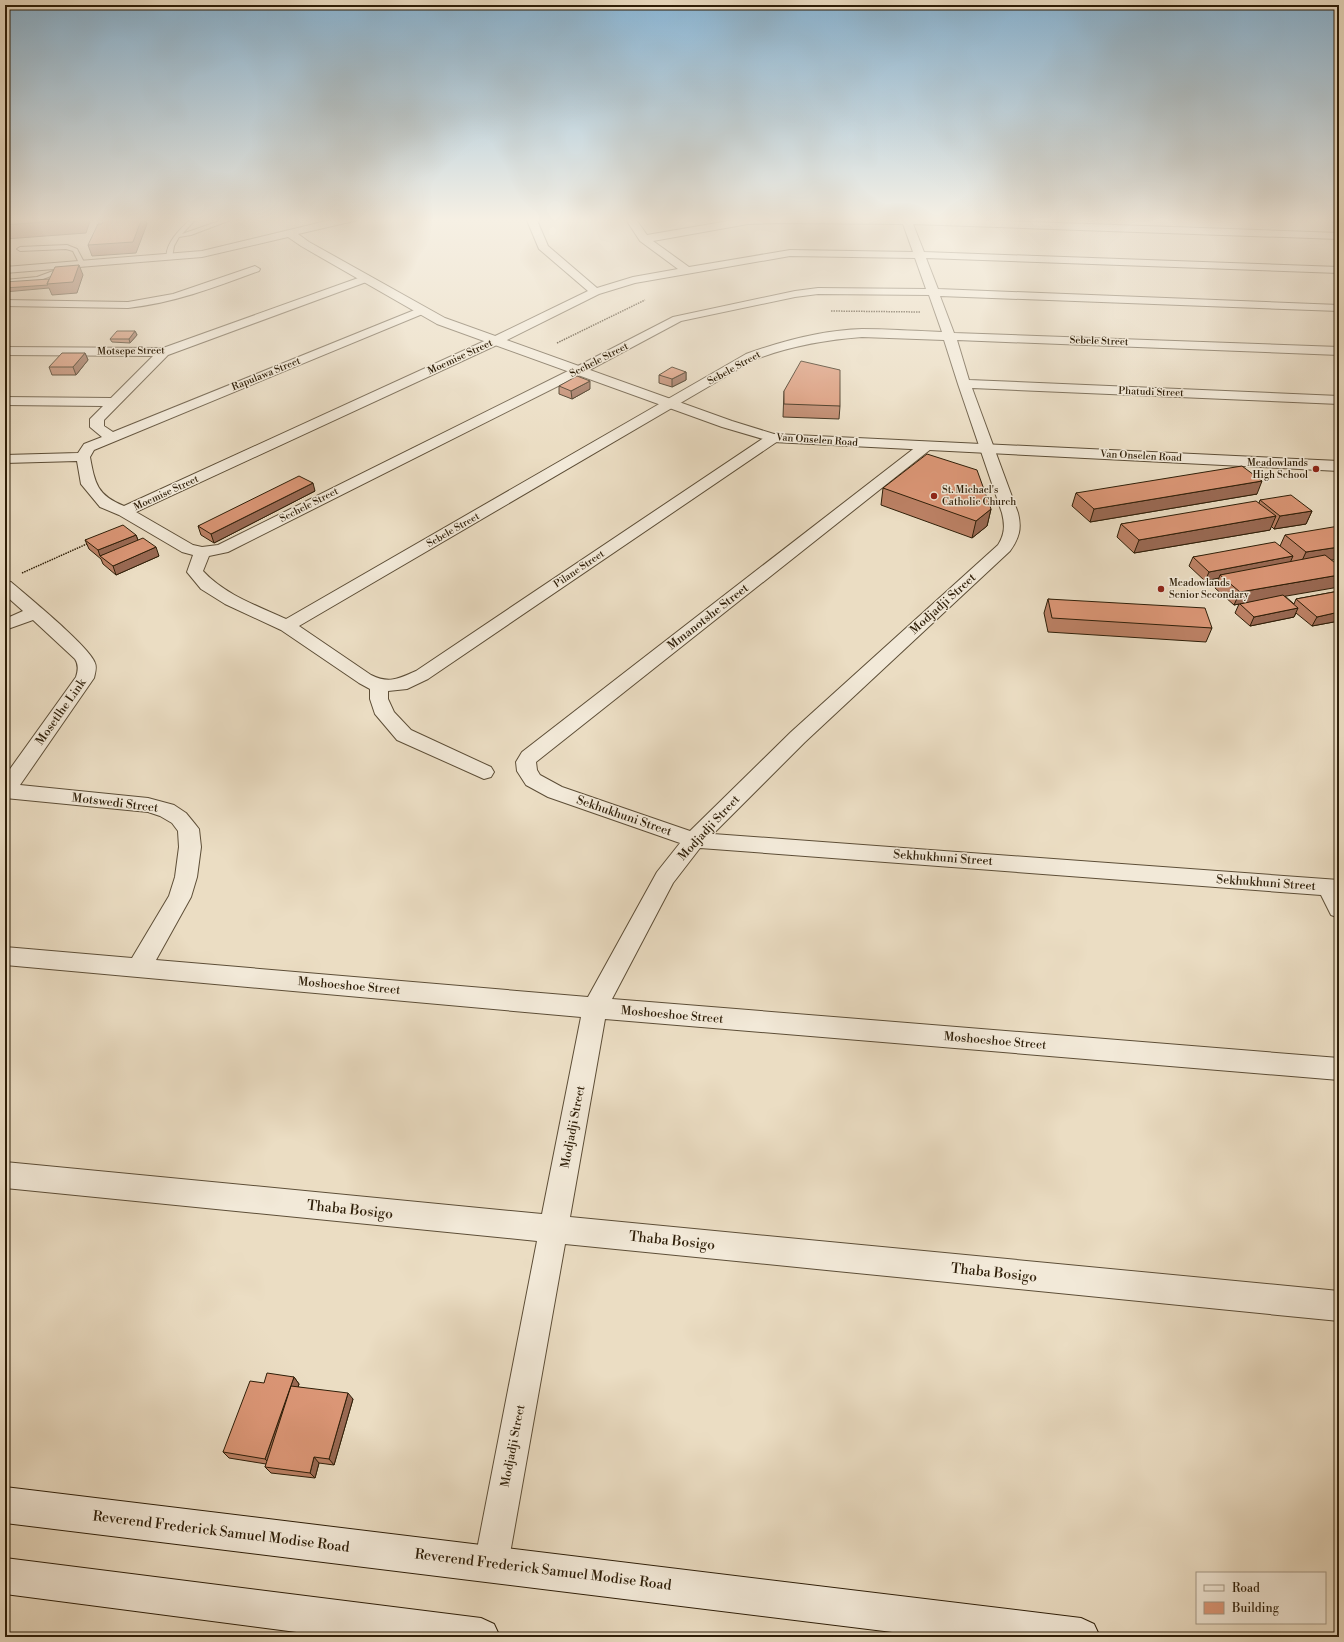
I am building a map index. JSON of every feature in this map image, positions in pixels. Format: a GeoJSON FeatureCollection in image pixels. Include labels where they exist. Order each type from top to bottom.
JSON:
{"type":"FeatureCollection","features":[{"type":"Feature","properties":{"kind":"street"},"geometry":{"type":"LineString","coordinates":[[7,305],[148,304],[182,295]]}},
{"type":"Feature","properties":{"kind":"street","name":"Motsepe Street"},"geometry":{"type":"LineString","coordinates":[[5,351],[164,352],[322,295]]}},
{"type":"Feature","properties":{"kind":"street","name":"Van Onselen Road"},"geometry":{"type":"LineString","coordinates":[[392,295],[421,311],[460,329],[671,404],[773,438],[1339,466]]}},
{"type":"Feature","properties":{"kind":"street","name":"Moemise Street"},"geometry":{"type":"LineString","coordinates":[[124,512],[495,341],[590,295]]}},
{"type":"Feature","properties":{"kind":"street","name":"Sechele Street"},"geometry":{"type":"LineString","coordinates":[[202,552],[222,549],[677,320],[701,313],[796,295]]}},
{"type":"Feature","properties":{"kind":"street","name":"Modjadji Street"},"geometry":{"type":"LineString","coordinates":[[491,1565],[596,1008],[665,878],[694,840],[798,737],[1004,548],[1012,537],[1014,528],[1010,513],[934,295]]}},
{"type":"Feature","properties":{"kind":"street","name":"Sechele Street"},"geometry":{"type":"LineString","coordinates":[[1000,295],[1339,308]]}},
{"type":"Feature","properties":{"kind":"street","name":"Rapulawa Street"},"geometry":{"type":"LineString","coordinates":[[111,437],[421,311]]}},
{"type":"Feature","properties":{"kind":"street","name":"Sebele Street"},"geometry":{"type":"LineString","coordinates":[[287,626],[750,357],[772,349],[832,337],[862,333],[949,335],[1339,351]]}},
{"type":"Feature","properties":{"kind":"street"},"geometry":{"type":"LineString","coordinates":[[111,437],[97,427],[98,419],[113,402],[164,352]]}},
{"type":"Feature","properties":{"kind":"street","name":"Phatudi Street"},"geometry":{"type":"LineString","coordinates":[[964,384],[1339,400]]}},
{"type":"Feature","properties":{"kind":"street"},"geometry":{"type":"LineString","coordinates":[[5,401],[113,402]]}},
{"type":"Feature","properties":{"kind":"street"},"geometry":{"type":"LineString","coordinates":[[111,437],[88,447],[82,457],[88,484],[105,504],[124,512],[188,549],[202,552],[195,572],[207,585],[231,600],[287,626],[365,679],[379,686],[379,699],[385,714],[404,735],[484,772]]}},
{"type":"Feature","properties":{"kind":"street","name":"Pilane Street"},"geometry":{"type":"LineString","coordinates":[[379,686],[400,685],[422,675],[773,438]]}},
{"type":"Feature","properties":{"kind":"street","name":"Mmanotshe Street"},"geometry":{"type":"LineString","coordinates":[[555,792],[533,780],[527,771],[526,762],[529,757],[926,446]]}},
{"type":"Feature","properties":{"kind":"street"},"geometry":{"type":"LineString","coordinates":[[5,459],[82,457]]}},
{"type":"Feature","properties":{"kind":"street","name":"Mosetlhe Link"},"geometry":{"type":"LineString","coordinates":[[5,586],[72,646],[86,662],[87,670],[85,678],[5,791]]}},
{"type":"Feature","properties":{"kind":"street"},"geometry":{"type":"LineString","coordinates":[[5,625],[34,613]]}},
{"type":"Feature","properties":{"kind":"street","name":"Motswedi Street"},"geometry":{"type":"LineString","coordinates":[[5,791],[148,805],[167,810],[179,818],[188,829],[190,847],[186,877],[180,897],[139,967]]}},
{"type":"Feature","properties":{"kind":"street","name":"Sekhukhuni Street"},"geometry":{"type":"LineString","coordinates":[[555,792],[694,840],[1334,888]]}},
{"type":"Feature","properties":{"kind":"street"},"geometry":{"type":"LineString","coordinates":[[1334,888],[1339,909]]}},
{"type":"Feature","properties":{"kind":"street","name":"Moshoeshoe Street"},"geometry":{"type":"LineString","coordinates":[[5,956],[596,1008],[1339,1069]]}},
{"type":"Feature","properties":{"kind":"street","name":"Thaba Bosigo"},"geometry":{"type":"LineString","coordinates":[[5,1175],[1339,1306]]}},
{"type":"Feature","properties":{"kind":"street","name":"Reverend Frederick Samuel Modise Road"},"geometry":{"type":"LineString","coordinates":[[5,1505],[491,1565],[735,1593],[1081,1637]]}},
{"type":"Feature","properties":{"kind":"street"},"geometry":{"type":"LineString","coordinates":[[5,1576],[481,1637]]}},
{"type":"Feature","properties":{"kind":"path"},"geometry":{"type":"LineString","coordinates":[[532,355],[645,300]]}},
{"type":"Feature","properties":{"kind":"path"},"geometry":{"type":"LineString","coordinates":[[831,311],[939,312]]}},
{"type":"Feature","properties":{"kind":"path"},"geometry":{"type":"LineString","coordinates":[[19,574],[90,543]]}},
{"type":"Feature","properties":{"kind":"building"},"geometry":{"type":"Polygon","coordinates":[[[117,331],[135,331],[129,339],[110,339],[117,331]]]}},
{"type":"Feature","properties":{"kind":"building"},"geometry":{"type":"Polygon","coordinates":[[[62,353],[85,353],[73,367],[49,367],[62,353]]]}},
{"type":"Feature","properties":{"kind":"building"},"geometry":{"type":"Polygon","coordinates":[[[801,361],[840,370],[840,406],[784,404],[784,391],[801,361]]]}},
{"type":"Feature","properties":{"kind":"building"},"geometry":{"type":"Polygon","coordinates":[[[672,367],[686,372],[672,379],[659,375],[672,367]]]}},
{"type":"Feature","properties":{"kind":"building"},"geometry":{"type":"Polygon","coordinates":[[[577,376],[590,381],[571,391],[559,386],[577,376]]]}},
{"type":"Feature","properties":{"kind":"building"},"geometry":{"type":"Polygon","coordinates":[[[927,454],[977,470],[991,509],[976,521],[883,488],[927,454]]]}},
{"type":"Feature","properties":{"kind":"building"},"geometry":{"type":"Polygon","coordinates":[[[1242,466],[1262,481],[1094,509],[1076,493],[1242,466]]]}},
{"type":"Feature","properties":{"kind":"building"},"geometry":{"type":"Polygon","coordinates":[[[299,476],[313,483],[211,534],[198,526],[299,476]]]}},
{"type":"Feature","properties":{"kind":"building"},"geometry":{"type":"Polygon","coordinates":[[[1291,495],[1312,511],[1280,516],[1260,500],[1291,495]]]}},
{"type":"Feature","properties":{"kind":"building"},"geometry":{"type":"Polygon","coordinates":[[[1256,501],[1276,516],[1139,540],[1121,524],[1256,501]]]}},
{"type":"Feature","properties":{"kind":"building"},"geometry":{"type":"Polygon","coordinates":[[[123,525],[136,535],[98,550],[85,540],[123,525]]]}},
{"type":"Feature","properties":{"kind":"building"},"geometry":{"type":"Polygon","coordinates":[[[1339,526],[1339,547],[1306,552],[1285,535],[1339,526]]]}},
{"type":"Feature","properties":{"kind":"building"},"geometry":{"type":"Polygon","coordinates":[[[143,538],[156,547],[113,566],[100,556],[143,538]]]}},
{"type":"Feature","properties":{"kind":"building"},"geometry":{"type":"Polygon","coordinates":[[[1275,542],[1293,556],[1209,572],[1193,557],[1275,542]]]}},
{"type":"Feature","properties":{"kind":"building"},"geometry":{"type":"Polygon","coordinates":[[[1325,555],[1339,566],[1339,575],[1240,592],[1220,575],[1325,555]]]}},
{"type":"Feature","properties":{"kind":"building"},"geometry":{"type":"Polygon","coordinates":[[[1339,591],[1339,612],[1317,617],[1296,599],[1339,591]]]}},
{"type":"Feature","properties":{"kind":"building"},"geometry":{"type":"Polygon","coordinates":[[[1283,595],[1298,608],[1254,617],[1240,604],[1283,595]]]}},
{"type":"Feature","properties":{"kind":"building"},"geometry":{"type":"Polygon","coordinates":[[[1048,599],[1205,608],[1212,628],[1052,618],[1048,599]]]}},
{"type":"Feature","properties":{"kind":"building"},"geometry":{"type":"Polygon","coordinates":[[[267,1373],[294,1377],[265,1459],[223,1452],[250,1381],[264,1383],[267,1373]]]}},
{"type":"Feature","properties":{"kind":"building"},"geometry":{"type":"Polygon","coordinates":[[[291,1386],[348,1393],[329,1459],[314,1457],[310,1473],[265,1467],[291,1386]]]}},
{"type":"Feature","properties":{"kind":"place","name":"Meadowlands High School"},"geometry":{"type":"Point","coordinates":[1316,469]}},
{"type":"Feature","properties":{"kind":"place","name":"St. Michael's Catholic Church"},"geometry":{"type":"Point","coordinates":[934,496]}},
{"type":"Feature","properties":{"kind":"place","name":"Meadowlands Senior Secondary"},"geometry":{"type":"Point","coordinates":[1161,589]}}]}
